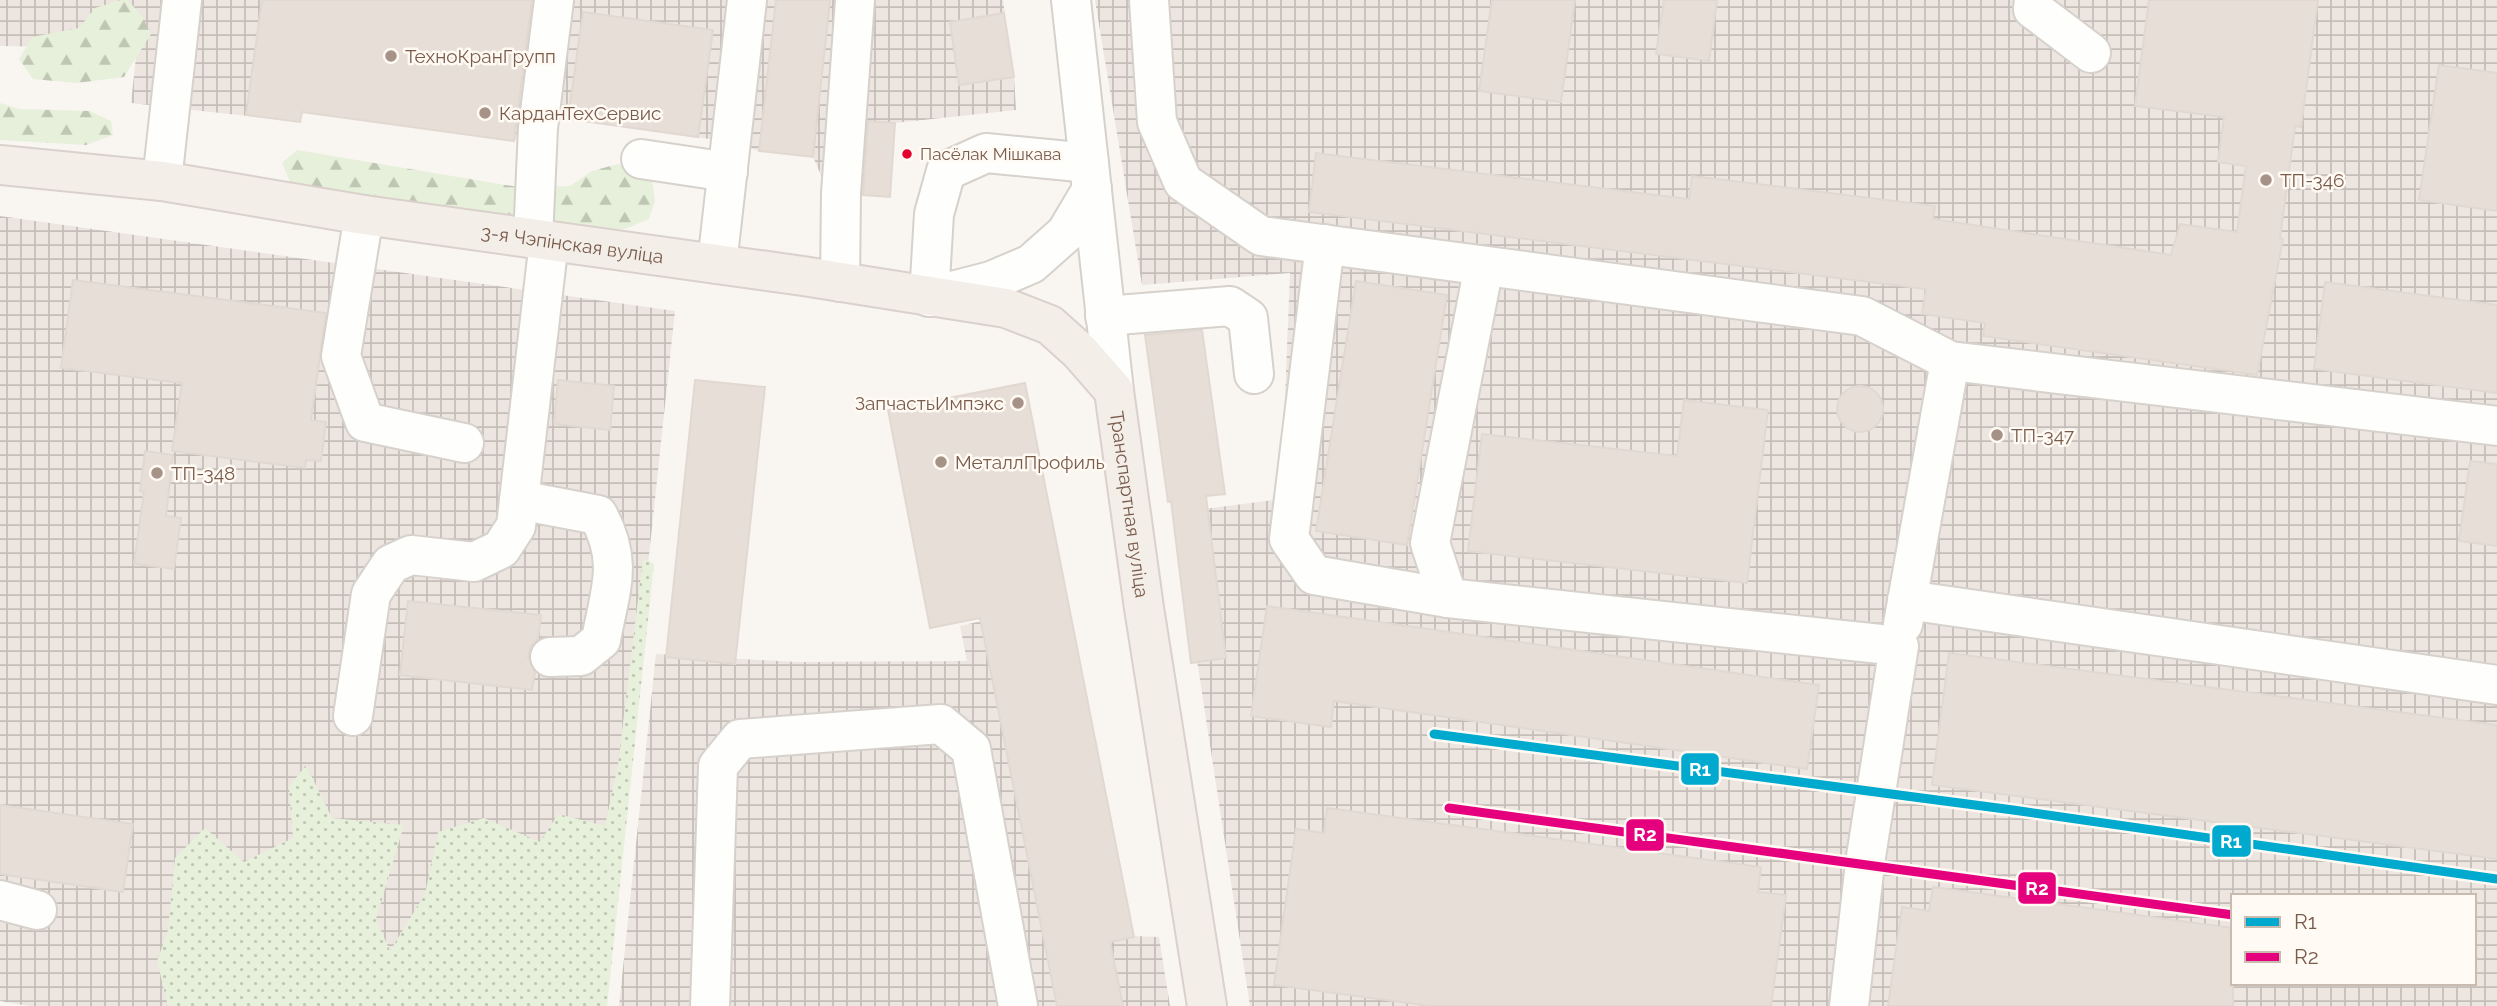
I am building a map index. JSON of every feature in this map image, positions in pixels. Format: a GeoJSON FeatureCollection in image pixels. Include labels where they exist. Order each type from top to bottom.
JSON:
{"type":"FeatureCollection","features":[{"type":"Feature","properties":{"kind":"main road","name":"3-я Чэпінская вуліца"},"geometry":{"type":"LineString","coordinates":[[0,165],[162,181],[363,215],[717,264],[1006,308],[1050,325],[1080,352],[1114,391]]}},
{"type":"Feature","properties":{"kind":"main road","name":"Транспартная вуліца"},"geometry":{"type":"LineString","coordinates":[[1114,391],[1148,635],[1207,1006]]}},
{"type":"Feature","properties":{"kind":"street"},"geometry":{"type":"LineString","coordinates":[[162,181],[182,0]]}},
{"type":"Feature","properties":{"kind":"street"},"geometry":{"type":"LineString","coordinates":[[353,716],[372,594],[391,564],[411,555],[474,562],[500,549],[516,526],[541,240],[538,128],[554,0]]}},
{"type":"Feature","properties":{"kind":"street"},"geometry":{"type":"LineString","coordinates":[[717,264],[747,0]]}},
{"type":"Feature","properties":{"kind":"street"},"geometry":{"type":"LineString","coordinates":[[840,282],[841,194],[855,0]]}},
{"type":"Feature","properties":{"kind":"street","name":"Транспартная вуліца"},"geometry":{"type":"LineString","coordinates":[[1072,0],[1114,391]]}},
{"type":"Feature","properties":{"kind":"street"},"geometry":{"type":"LineString","coordinates":[[1149,0],[1157,122],[1184,182],[1261,236],[1862,316],[1950,361],[2497,426]]}},
{"type":"Feature","properties":{"kind":"street"},"geometry":{"type":"LineString","coordinates":[[2034,0],[2033,9],[2091,53]]}},
{"type":"Feature","properties":{"kind":"street"},"geometry":{"type":"LineString","coordinates":[[986,152],[1091,176],[1066,233],[1031,264],[991,281],[929,297],[934,214],[946,171],[986,152]]}},
{"type":"Feature","properties":{"kind":"street"},"geometry":{"type":"LineString","coordinates":[[641,159],[728,172]]}},
{"type":"Feature","properties":{"kind":"street"},"geometry":{"type":"LineString","coordinates":[[363,215],[341,356],[365,422],[464,443]]}},
{"type":"Feature","properties":{"kind":"street"},"geometry":{"type":"LineString","coordinates":[[1325,244],[1289,538],[1314,575],[1448,598],[1899,646]]}},
{"type":"Feature","properties":{"kind":"street"},"geometry":{"type":"LineString","coordinates":[[1448,598],[1430,543],[1484,266]]}},
{"type":"Feature","properties":{"kind":"street"},"geometry":{"type":"LineString","coordinates":[[1105,316],[1230,306],[1248,318],[1254,374]]}},
{"type":"Feature","properties":{"kind":"street"},"geometry":{"type":"LineString","coordinates":[[1849,1006],[1865,863],[1899,646],[1950,361]]}},
{"type":"Feature","properties":{"kind":"street"},"geometry":{"type":"LineString","coordinates":[[519,500],[597,515],[609,534],[615,565],[601,640],[581,656],[550,657]]}},
{"type":"Feature","properties":{"kind":"street"},"geometry":{"type":"LineString","coordinates":[[1907,600],[2497,685]]}},
{"type":"Feature","properties":{"kind":"street"},"geometry":{"type":"LineString","coordinates":[[710,1006],[718,766],[740,739],[941,723],[971,749],[1018,1006]]}},
{"type":"Feature","properties":{"kind":"street"},"geometry":{"type":"LineString","coordinates":[[0,900],[37,910]]}},
{"type":"Feature","properties":{"kind":"shaded area"},"geometry":{"type":"Polygon","coordinates":[[[0,0],[1003,0],[1016,110],[895,123],[890,197],[829,193],[813,157],[759,151],[731,142],[568,119],[538,128],[514,141],[302,112],[300,122],[131,103],[137,48],[0,46],[0,0]]]}},
{"type":"Feature","properties":{"kind":"shaded area"},"geometry":{"type":"Polygon","coordinates":[[[1095,0],[2497,0],[2497,1006],[1250,1006],[1197,660],[1181,512],[1281,499],[1290,273],[1142,285],[1095,0]]]}},
{"type":"Feature","properties":{"kind":"shaded area"},"geometry":{"type":"Polygon","coordinates":[[[0,216],[675,311],[601,1006],[29,1006],[0,1001],[0,216]]]}},
{"type":"Feature","properties":{"kind":"shaded area"},"geometry":{"type":"Polygon","coordinates":[[[1068,601],[1134,936],[1159,937],[1170,1006],[619,1006],[656,654],[797,662],[967,661],[960,626],[1068,601]]]}},
{"type":"Feature","properties":{"kind":"green space"},"geometry":{"type":"Polygon","coordinates":[[[128,0],[141,15],[151,34],[124,77],[77,83],[33,79],[19,59],[32,37],[79,28],[95,8],[128,0]]]}},
{"type":"Feature","properties":{"kind":"green space"},"geometry":{"type":"Polygon","coordinates":[[[0,103],[19,109],[90,111],[111,121],[113,135],[86,145],[0,140],[0,103]]]}},
{"type":"Feature","properties":{"kind":"green space"},"geometry":{"type":"Polygon","coordinates":[[[297,150],[518,187],[570,186],[592,171],[618,164],[652,180],[655,201],[649,219],[625,229],[576,232],[291,184],[282,163],[297,150]]]}},
{"type":"Feature","properties":{"kind":"green space"},"geometry":{"type":"Polygon","coordinates":[[[643,558],[654,564],[607,1006],[168,1006],[157,961],[168,930],[175,858],[205,828],[244,862],[293,838],[289,787],[306,765],[332,818],[404,825],[376,919],[390,951],[425,894],[438,832],[484,818],[540,842],[558,814],[605,826],[618,765],[643,558]]]}},
{"type":"Feature","properties":{"kind":"building","name":"ТехноКранГрупп"},"geometry":{"type":"Polygon","coordinates":[[[262,0],[532,0],[514,141],[302,112],[300,122],[246,115],[262,0]]]}},
{"type":"Feature","properties":{"kind":"building"},"geometry":{"type":"Polygon","coordinates":[[[776,0],[830,0],[813,157],[759,151],[776,0]]]}},
{"type":"Feature","properties":{"kind":"building"},"geometry":{"type":"Polygon","coordinates":[[[1492,0],[1575,0],[1561,102],[1479,91],[1492,0]]]}},
{"type":"Feature","properties":{"kind":"building"},"geometry":{"type":"Polygon","coordinates":[[[1664,0],[1717,0],[1709,61],[1656,54],[1664,0]]]}},
{"type":"Feature","properties":{"kind":"building"},"geometry":{"type":"Polygon","coordinates":[[[2149,0],[2318,0],[2301,127],[2295,126],[2280,238],[2283,239],[2257,375],[1983,336],[1985,323],[1922,314],[1926,289],[1309,212],[1316,153],[1689,199],[1692,176],[1935,206],[1933,219],[2171,255],[2180,224],[2237,232],[2246,166],[2218,162],[2224,117],[2135,106],[2149,0]]]}},
{"type":"Feature","properties":{"kind":"building"},"geometry":{"type":"Polygon","coordinates":[[[583,12],[713,30],[698,137],[568,119],[583,12]]]}},
{"type":"Feature","properties":{"kind":"building"},"geometry":{"type":"Polygon","coordinates":[[[1004,13],[1014,77],[959,85],[950,22],[1004,13]]]}},
{"type":"Feature","properties":{"kind":"building"},"geometry":{"type":"Polygon","coordinates":[[[2439,65],[2497,73],[2497,211],[2419,200],[2439,65]]]}},
{"type":"Feature","properties":{"kind":"building"},"geometry":{"type":"Polygon","coordinates":[[[868,121],[895,123],[890,197],[863,195],[868,121]]]}},
{"type":"Feature","properties":{"kind":"building"},"geometry":{"type":"Polygon","coordinates":[[[73,280],[326,313],[311,420],[326,422],[321,461],[306,460],[305,468],[172,451],[182,383],[61,368],[73,280]]]}},
{"type":"Feature","properties":{"kind":"building"},"geometry":{"type":"Polygon","coordinates":[[[1356,281],[1447,295],[1407,545],[1316,531],[1356,281]]]}},
{"type":"Feature","properties":{"kind":"building"},"geometry":{"type":"Polygon","coordinates":[[[2325,282],[2497,305],[2497,393],[2314,369],[2325,282]]]}},
{"type":"Feature","properties":{"kind":"building"},"geometry":{"type":"Polygon","coordinates":[[[1202,330],[1225,494],[1206,496],[1226,658],[1191,663],[1171,501],[1168,502],[1145,335],[1202,330]]]}},
{"type":"Feature","properties":{"kind":"building"},"geometry":{"type":"Polygon","coordinates":[[[558,380],[614,386],[610,430],[554,424],[558,380]]]}},
{"type":"Feature","properties":{"kind":"building"},"geometry":{"type":"Polygon","coordinates":[[[695,380],[765,387],[735,664],[666,657],[695,380]]]}},
{"type":"Feature","properties":{"kind":"building"},"geometry":{"type":"Polygon","coordinates":[[[1025,383],[1134,937],[1110,942],[1123,1006],[1057,1006],[980,618],[930,628],[888,410],[1025,383]]]}},
{"type":"Feature","properties":{"kind":"building"},"geometry":{"type":"Polygon","coordinates":[[[1860,386],[1876,393],[1883,409],[1876,425],[1860,432],[1844,425],[1837,409],[1844,393],[1860,386]]]}},
{"type":"Feature","properties":{"kind":"building"},"geometry":{"type":"Polygon","coordinates":[[[1684,400],[1768,410],[1747,583],[1468,551],[1482,434],[1677,456],[1684,400]]]}},
{"type":"Feature","properties":{"kind":"building"},"geometry":{"type":"Polygon","coordinates":[[[145,451],[173,455],[166,516],[181,518],[174,569],[134,564],[144,492],[140,491],[145,451]]]}},
{"type":"Feature","properties":{"kind":"building"},"geometry":{"type":"Polygon","coordinates":[[[2470,461],[2497,464],[2497,546],[2459,541],[2470,461]]]}},
{"type":"Feature","properties":{"kind":"building"},"geometry":{"type":"Polygon","coordinates":[[[408,601],[541,615],[538,639],[531,646],[528,657],[535,672],[532,690],[400,675],[408,601]]]}},
{"type":"Feature","properties":{"kind":"building"},"geometry":{"type":"Polygon","coordinates":[[[1267,606],[1819,685],[1807,769],[1334,701],[1331,727],[1251,716],[1267,606]]]}},
{"type":"Feature","properties":{"kind":"building"},"geometry":{"type":"Polygon","coordinates":[[[1949,653],[2497,725],[2497,859],[1932,785],[1949,653]]]}},
{"type":"Feature","properties":{"kind":"building"},"geometry":{"type":"Polygon","coordinates":[[[0,805],[133,824],[123,892],[0,874],[0,805]]]}},
{"type":"Feature","properties":{"kind":"building"},"geometry":{"type":"Polygon","coordinates":[[[1327,808],[1761,867],[1758,892],[1786,895],[1771,1006],[1431,1006],[1274,985],[1296,829],[1324,833],[1327,808]]]}},
{"type":"Feature","properties":{"kind":"building"},"geometry":{"type":"Polygon","coordinates":[[[1933,887],[2231,928],[2233,1006],[1888,1006],[1902,907],[1929,911],[1933,887]]]}},
{"type":"Feature","properties":{"kind":"transit line","name":"R1"},"geometry":{"type":"LineString","coordinates":[[1434,734],[2013,810],[2497,879]]}},
{"type":"Feature","properties":{"kind":"transit line","name":"R2"},"geometry":{"type":"LineString","coordinates":[[1449,808],[2231,915]]}},
{"type":"Feature","properties":{"kind":"place","name":"ТехноКранГрупп"},"geometry":{"type":"Point","coordinates":[391,56]}},
{"type":"Feature","properties":{"kind":"place","name":"КарданТехСервис"},"geometry":{"type":"Point","coordinates":[485,113]}},
{"type":"Feature","properties":{"kind":"place","name":"Пасёлак Мішкава"},"geometry":{"type":"Point","coordinates":[907,154]}},
{"type":"Feature","properties":{"kind":"place","name":"ТП-346"},"geometry":{"type":"Point","coordinates":[2266,180]}},
{"type":"Feature","properties":{"kind":"place","name":"ЗапчастьИмпэкс"},"geometry":{"type":"Point","coordinates":[1018,403]}},
{"type":"Feature","properties":{"kind":"place","name":"ТП-347"},"geometry":{"type":"Point","coordinates":[1997,435]}},
{"type":"Feature","properties":{"kind":"place","name":"МеталлПрофиль"},"geometry":{"type":"Point","coordinates":[941,462]}},
{"type":"Feature","properties":{"kind":"place","name":"ТП-348"},"geometry":{"type":"Point","coordinates":[157,473]}}]}
